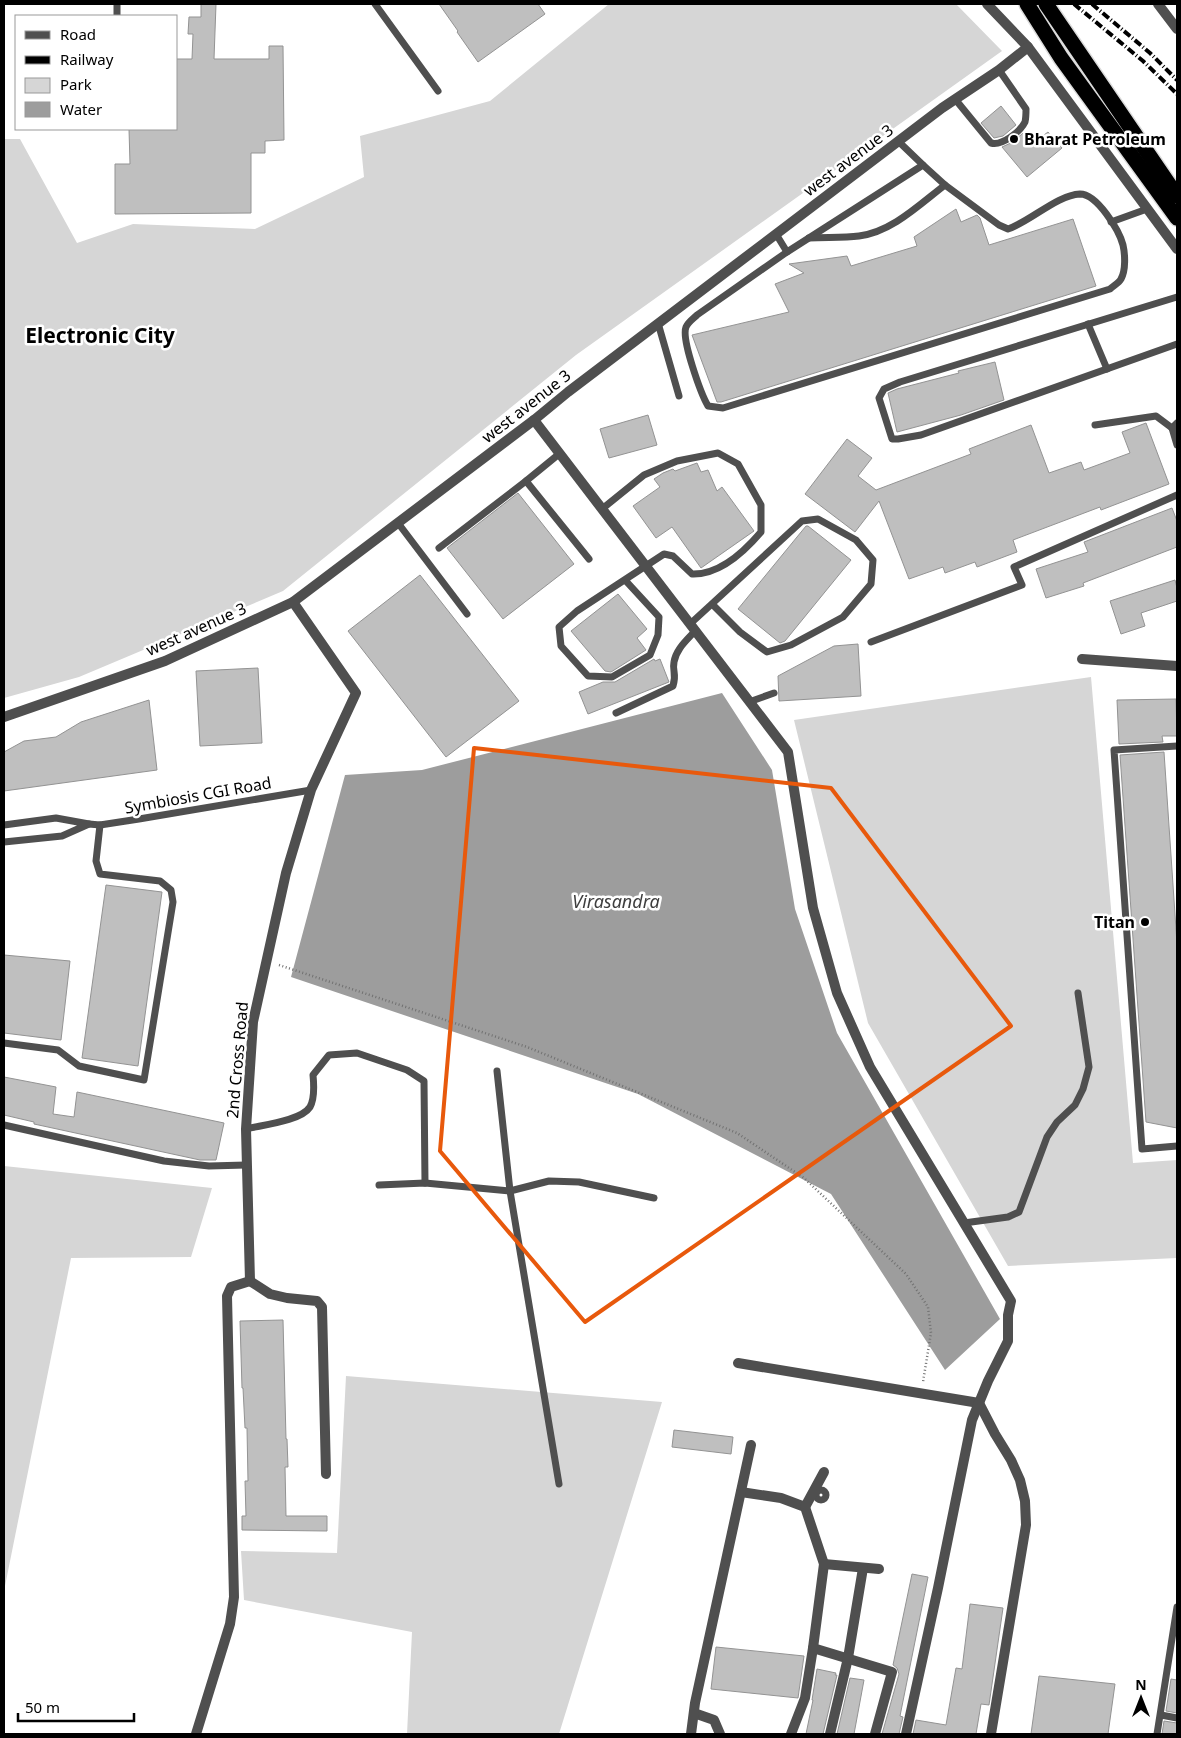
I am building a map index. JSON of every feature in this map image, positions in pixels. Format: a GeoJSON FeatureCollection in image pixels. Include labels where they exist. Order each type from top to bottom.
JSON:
{"type":"FeatureCollection","features":[{"type":"Feature","properties":{"kind":"highway"},"geometry":{"type":"LineString","coordinates":[[1027,4],[1061,58],[1177,218]]}},
{"type":"Feature","properties":{"kind":"highway"},"geometry":{"type":"LineString","coordinates":[[1046,4],[1177,196]]}},
{"type":"Feature","properties":{"kind":"street"},"geometry":{"type":"LineString","coordinates":[[987,4],[1028,47],[1177,249]]}},
{"type":"Feature","properties":{"kind":"street"},"geometry":{"type":"LineString","coordinates":[[1158,4],[1177,29]]}},
{"type":"Feature","properties":{"kind":"street","name":"west avenue 3"},"geometry":{"type":"LineString","coordinates":[[4,717],[165,661],[293,602],[898,141],[955,99],[999,70],[1028,47]]}},
{"type":"Feature","properties":{"kind":"street"},"geometry":{"type":"LineString","coordinates":[[534,420],[788,752],[813,908],[837,993],[870,1067],[1011,1301],[1008,1315],[1008,1341],[972,1420],[906,1734]]}},
{"type":"Feature","properties":{"kind":"street","name":"2nd Cross Road"},"geometry":{"type":"LineString","coordinates":[[250,1281],[246,1129],[253,1022],[286,873],[311,790],[356,693],[293,602]]}},
{"type":"Feature","properties":{"kind":"street"},"geometry":{"type":"LineString","coordinates":[[1082,659],[1177,666]]}},
{"type":"Feature","properties":{"kind":"street"},"geometry":{"type":"LineString","coordinates":[[196,1734],[230,1624],[234,1597],[227,1296],[231,1287],[250,1281],[270,1294],[317,1301],[322,1307],[326,1474]]}},
{"type":"Feature","properties":{"kind":"street"},"geometry":{"type":"LineString","coordinates":[[738,1363],[979,1403]]}},
{"type":"Feature","properties":{"kind":"street"},"geometry":{"type":"LineString","coordinates":[[979,1403],[1020,1480],[1025,1501],[1026,1525],[991,1734]]}},
{"type":"Feature","properties":{"kind":"street"},"geometry":{"type":"LineString","coordinates":[[691,1734],[751,1445]]}},
{"type":"Feature","properties":{"kind":"street"},"geometry":{"type":"LineString","coordinates":[[791,1734],[805,1698],[824,1564],[805,1508],[824,1472]]}},
{"type":"Feature","properties":{"kind":"street"},"geometry":{"type":"LineString","coordinates":[[741,1492],[781,1498],[805,1508]]}},
{"type":"Feature","properties":{"kind":"street"},"geometry":{"type":"LineString","coordinates":[[824,1564],[879,1569]]}},
{"type":"Feature","properties":{"kind":"street"},"geometry":{"type":"LineString","coordinates":[[830,1734],[848,1658],[863,1568]]}},
{"type":"Feature","properties":{"kind":"street"},"geometry":{"type":"LineString","coordinates":[[813,1648],[892,1672],[875,1734]]}},
{"type":"Feature","properties":{"kind":"street"},"geometry":{"type":"LineString","coordinates":[[694,1713],[714,1720],[720,1734]]}},
{"type":"Feature","properties":{"kind":"lane"},"geometry":{"type":"LineString","coordinates":[[375,4],[438,91]]}},
{"type":"Feature","properties":{"kind":"lane"},"geometry":{"type":"LineString","coordinates":[[955,99],[991,143],[997,145],[1005,142],[1024,124],[1026,109],[999,70]]}},
{"type":"Feature","properties":{"kind":"lane"},"geometry":{"type":"LineString","coordinates":[[898,141],[945,185],[999,225],[1008,229],[1019,225],[1066,196],[1082,194],[1092,198],[1112,222],[1122,244],[1124,269],[1121,280],[1110,289],[723,408],[708,406],[702,395],[685,338],[686,326],[697,315],[787,252],[922,164]]}},
{"type":"Feature","properties":{"kind":"lane"},"geometry":{"type":"LineString","coordinates":[[808,238],[860,236],[874,232],[897,222],[945,185]]}},
{"type":"Feature","properties":{"kind":"lane"},"geometry":{"type":"LineString","coordinates":[[1112,222],[1147,209]]}},
{"type":"Feature","properties":{"kind":"lane"},"geometry":{"type":"LineString","coordinates":[[776,234],[787,252]]}},
{"type":"Feature","properties":{"kind":"lane"},"geometry":{"type":"LineString","coordinates":[[1177,297],[900,382],[884,389],[879,398],[892,439],[898,440],[921,435],[1177,344]]}},
{"type":"Feature","properties":{"kind":"lane"},"geometry":{"type":"LineString","coordinates":[[658,323],[679,396]]}},
{"type":"Feature","properties":{"kind":"lane"},"geometry":{"type":"LineString","coordinates":[[1088,324],[1107,369]]}},
{"type":"Feature","properties":{"kind":"lane"},"geometry":{"type":"LineString","coordinates":[[1095,425],[1156,416],[1175,426],[1177,445]]}},
{"type":"Feature","properties":{"kind":"lane"},"geometry":{"type":"LineString","coordinates":[[602,509],[644,475],[677,461],[718,453],[738,464],[761,506],[761,532],[744,551],[715,570],[703,574],[692,574],[673,556],[664,554],[646,566],[625,580],[577,612],[558,627],[560,646],[588,676],[612,677],[650,655],[658,635],[659,617],[625,580]]}},
{"type":"Feature","properties":{"kind":"lane"},"geometry":{"type":"LineString","coordinates":[[439,548],[559,454]]}},
{"type":"Feature","properties":{"kind":"lane"},"geometry":{"type":"LineString","coordinates":[[526,481],[589,559]]}},
{"type":"Feature","properties":{"kind":"lane"},"geometry":{"type":"LineString","coordinates":[[871,642],[1022,585],[1014,567],[1177,494]]}},
{"type":"Feature","properties":{"kind":"lane"},"geometry":{"type":"LineString","coordinates":[[616,713],[673,686],[676,676],[673,664],[677,652],[692,627],[712,604],[802,521],[818,518],[856,540],[873,560],[871,584],[843,617],[791,645],[767,652],[740,632],[712,604]]}},
{"type":"Feature","properties":{"kind":"lane"},"geometry":{"type":"LineString","coordinates":[[398,523],[467,614]]}},
{"type":"Feature","properties":{"kind":"lane"},"geometry":{"type":"LineString","coordinates":[[749,702],[774,693]]}},
{"type":"Feature","properties":{"kind":"lane"},"geometry":{"type":"LineString","coordinates":[[1177,746],[1114,750],[1142,1149],[1177,1146]]}},
{"type":"Feature","properties":{"kind":"lane","name":"Symbiosis CGI Road"},"geometry":{"type":"LineString","coordinates":[[4,825],[56,818],[100,825],[311,790]]}},
{"type":"Feature","properties":{"kind":"lane","name":"Symbiosis CGI Road"},"geometry":{"type":"LineString","coordinates":[[4,842],[62,836],[89,824]]}},
{"type":"Feature","properties":{"kind":"lane"},"geometry":{"type":"LineString","coordinates":[[4,1043],[58,1050],[79,1066],[144,1080],[173,902],[171,890],[160,881],[100,874],[96,861],[100,825]]}},
{"type":"Feature","properties":{"kind":"lane"},"geometry":{"type":"LineString","coordinates":[[964,1223],[1008,1217],[1019,1212],[1047,1137],[1057,1122],[1075,1105],[1083,1089],[1088,1067],[1078,993]]}},
{"type":"Feature","properties":{"kind":"lane"},"geometry":{"type":"LineString","coordinates":[[246,1129],[300,1116],[310,1107],[314,1090],[313,1075],[328,1055],[357,1053],[407,1070],[424,1081],[425,1183]]}},
{"type":"Feature","properties":{"kind":"lane"},"geometry":{"type":"LineString","coordinates":[[497,1070],[510,1191],[559,1484]]}},
{"type":"Feature","properties":{"kind":"lane"},"geometry":{"type":"LineString","coordinates":[[4,1125],[164,1161],[209,1166],[246,1165]]}},
{"type":"Feature","properties":{"kind":"lane"},"geometry":{"type":"LineString","coordinates":[[379,1185],[425,1183],[510,1191],[549,1181],[579,1182],[654,1198]]}},
{"type":"Feature","properties":{"kind":"lane"},"geometry":{"type":"LineString","coordinates":[[1157,1734],[1177,1607]]}},
{"type":"Feature","properties":{"kind":"lane"},"geometry":{"type":"LineString","coordinates":[[1161,1715],[1177,1718]]}},
{"type":"Feature","properties":{"kind":"path"},"geometry":{"type":"LineString","coordinates":[[266,961],[527,1047],[737,1133],[804,1178],[906,1274],[928,1307],[931,1333],[922,1394]]}},
{"type":"Feature","properties":{"kind":"highlighted area"},"geometry":{"type":"Polygon","coordinates":[[[474,748],[831,788],[1011,1026],[585,1322],[440,1151],[474,748]]]}},
{"type":"Feature","properties":{"kind":"green space"},"geometry":{"type":"Polygon","coordinates":[[[609,4],[956,4],[1002,51],[576,355],[283,591],[79,677],[4,698],[4,139],[20,139],[77,243],[133,224],[255,229],[364,177],[360,136],[490,101],[609,4]]]}},
{"type":"Feature","properties":{"kind":"green space"},"geometry":{"type":"Polygon","coordinates":[[[1091,677],[1133,1163],[1177,1160],[1177,1258],[1008,1266],[868,1023],[794,720],[1091,677]]]}},
{"type":"Feature","properties":{"kind":"green space"},"geometry":{"type":"Polygon","coordinates":[[[4,1166],[212,1188],[191,1257],[71,1258],[4,1591],[4,1166]]]}},
{"type":"Feature","properties":{"kind":"green space"},"geometry":{"type":"Polygon","coordinates":[[[346,1376],[662,1402],[559,1734],[407,1734],[412,1632],[244,1600],[241,1551],[337,1553],[346,1376]]]}},
{"type":"Feature","properties":{"kind":"water","name":"Virasandra"},"geometry":{"type":"Polygon","coordinates":[[[722,693],[772,770],[795,909],[837,1033],[1000,1319],[945,1370],[831,1194],[638,1094],[291,977],[345,775],[422,770],[722,693]]]}},
{"type":"Feature","properties":{"kind":"building"},"geometry":{"type":"Polygon","coordinates":[[[201,4],[216,4],[214,59],[269,59],[269,46],[283,46],[284,140],[265,141],[265,153],[251,153],[251,213],[115,214],[115,164],[130,164],[129,130],[178,130],[178,59],[192,59],[193,34],[188,34],[189,17],[201,17],[201,4]]]}},
{"type":"Feature","properties":{"kind":"building"},"geometry":{"type":"Polygon","coordinates":[[[439,4],[538,4],[545,14],[478,62],[439,4]]]}},
{"type":"Feature","properties":{"kind":"building"},"geometry":{"type":"Polygon","coordinates":[[[1001,106],[1016,125],[1003,136],[994,138],[981,123],[1001,106]]]}},
{"type":"Feature","properties":{"kind":"building"},"geometry":{"type":"Polygon","coordinates":[[[1048,132],[1062,148],[1027,177],[1002,147],[1013,142],[1023,133],[1032,144],[1048,132]]]}},
{"type":"Feature","properties":{"kind":"building"},"geometry":{"type":"Polygon","coordinates":[[[956,209],[961,222],[977,215],[980,218],[989,245],[1073,219],[1096,286],[717,402],[692,335],[789,312],[775,284],[804,273],[789,264],[847,256],[851,266],[917,246],[914,237],[956,209]]]}},
{"type":"Feature","properties":{"kind":"building"},"geometry":{"type":"Polygon","coordinates":[[[995,362],[1004,400],[961,415],[897,432],[888,393],[959,373],[958,371],[995,362]]]}},
{"type":"Feature","properties":{"kind":"building"},"geometry":{"type":"Polygon","coordinates":[[[648,415],[657,445],[609,458],[600,429],[648,415]]]}},
{"type":"Feature","properties":{"kind":"building"},"geometry":{"type":"Polygon","coordinates":[[[1146,423],[1169,484],[1101,510],[1100,507],[1013,540],[1017,552],[977,567],[975,562],[945,573],[943,567],[909,579],[879,501],[855,532],[805,494],[847,439],[872,458],[858,476],[876,490],[971,454],[969,449],[1031,425],[1049,473],[1081,462],[1084,470],[1130,453],[1122,432],[1146,423]]]}},
{"type":"Feature","properties":{"kind":"building"},"geometry":{"type":"Polygon","coordinates":[[[697,463],[701,472],[708,470],[717,491],[722,487],[754,531],[701,568],[672,527],[656,538],[633,506],[660,487],[654,479],[673,469],[675,471],[697,463]]]}},
{"type":"Feature","properties":{"kind":"building"},"geometry":{"type":"Polygon","coordinates":[[[518,493],[574,564],[503,619],[447,548],[518,493]]]}},
{"type":"Feature","properties":{"kind":"building"},"geometry":{"type":"Polygon","coordinates":[[[1172,508],[1177,521],[1177,547],[1083,583],[1084,586],[1046,598],[1036,569],[1088,552],[1084,542],[1172,508]]]}},
{"type":"Feature","properties":{"kind":"building"},"geometry":{"type":"Polygon","coordinates":[[[806,526],[851,560],[785,641],[780,643],[738,609],[806,526]]]}},
{"type":"Feature","properties":{"kind":"building"},"geometry":{"type":"Polygon","coordinates":[[[420,575],[519,701],[446,757],[348,631],[420,575]]]}},
{"type":"Feature","properties":{"kind":"building"},"geometry":{"type":"Polygon","coordinates":[[[1175,580],[1177,601],[1141,613],[1145,626],[1121,634],[1110,601],[1175,580]]]}},
{"type":"Feature","properties":{"kind":"building"},"geometry":{"type":"Polygon","coordinates":[[[618,594],[647,629],[637,638],[646,650],[611,672],[605,671],[571,631],[618,594]]]}},
{"type":"Feature","properties":{"kind":"building"},"geometry":{"type":"Polygon","coordinates":[[[858,644],[861,696],[779,701],[778,676],[834,646],[858,644]]]}},
{"type":"Feature","properties":{"kind":"building"},"geometry":{"type":"Polygon","coordinates":[[[654,659],[655,661],[660,659],[669,682],[588,714],[579,692],[603,682],[615,682],[654,659]]]}},
{"type":"Feature","properties":{"kind":"building"},"geometry":{"type":"Polygon","coordinates":[[[258,668],[262,743],[200,746],[196,671],[258,668]]]}},
{"type":"Feature","properties":{"kind":"building"},"geometry":{"type":"Polygon","coordinates":[[[1176,699],[1177,736],[1162,736],[1163,742],[1119,744],[1117,700],[1176,699]]]}},
{"type":"Feature","properties":{"kind":"building"},"geometry":{"type":"Polygon","coordinates":[[[149,700],[157,770],[4,791],[4,752],[24,741],[56,737],[81,722],[149,700]]]}},
{"type":"Feature","properties":{"kind":"building","name":"Titan"},"geometry":{"type":"Polygon","coordinates":[[[1164,752],[1177,944],[1177,1128],[1146,1122],[1120,755],[1164,752]]]}},
{"type":"Feature","properties":{"kind":"building"},"geometry":{"type":"Polygon","coordinates":[[[106,885],[162,892],[138,1066],[82,1058],[106,885]]]}},
{"type":"Feature","properties":{"kind":"building"},"geometry":{"type":"Polygon","coordinates":[[[4,955],[70,961],[61,1040],[4,1033],[4,955]]]}},
{"type":"Feature","properties":{"kind":"building"},"geometry":{"type":"Polygon","coordinates":[[[4,1077],[56,1087],[53,1114],[74,1117],[77,1092],[224,1123],[216,1160],[200,1160],[34,1124],[34,1122],[4,1115],[4,1077]]]}},
{"type":"Feature","properties":{"kind":"building"},"geometry":{"type":"Polygon","coordinates":[[[283,1320],[288,1467],[285,1467],[286,1516],[327,1516],[327,1531],[242,1530],[242,1516],[246,1516],[245,1481],[248,1481],[247,1428],[245,1428],[242,1388],[240,1321],[283,1320]]]}},
{"type":"Feature","properties":{"kind":"building"},"geometry":{"type":"Polygon","coordinates":[[[674,1430],[733,1437],[731,1454],[672,1447],[674,1430]]]}},
{"type":"Feature","properties":{"kind":"building"},"geometry":{"type":"Polygon","coordinates":[[[912,1574],[928,1577],[900,1716],[903,1717],[899,1734],[882,1734],[899,1674],[897,1668],[893,1665],[912,1574]]]}},
{"type":"Feature","properties":{"kind":"building"},"geometry":{"type":"Polygon","coordinates":[[[970,1604],[1003,1608],[989,1705],[981,1704],[976,1734],[913,1734],[916,1720],[946,1725],[956,1668],[962,1669],[970,1604]]]}},
{"type":"Feature","properties":{"kind":"building"},"geometry":{"type":"Polygon","coordinates":[[[716,1647],[804,1656],[798,1698],[711,1689],[716,1647]]]}},
{"type":"Feature","properties":{"kind":"building"},"geometry":{"type":"Polygon","coordinates":[[[817,1669],[836,1673],[835,1675],[837,1675],[823,1734],[806,1734],[813,1700],[817,1669]]]}},
{"type":"Feature","properties":{"kind":"building"},"geometry":{"type":"Polygon","coordinates":[[[1039,1676],[1115,1684],[1108,1734],[1031,1734],[1039,1676]]]}},
{"type":"Feature","properties":{"kind":"building"},"geometry":{"type":"Polygon","coordinates":[[[850,1678],[864,1680],[854,1734],[837,1734],[850,1678]]]}},
{"type":"Feature","properties":{"kind":"building"},"geometry":{"type":"Polygon","coordinates":[[[1171,1679],[1177,1680],[1177,1713],[1166,1711],[1171,1679]]]}},
{"type":"Feature","properties":{"kind":"building"},"geometry":{"type":"Polygon","coordinates":[[[1164,1721],[1177,1723],[1177,1734],[1162,1734],[1164,1721]]]}},
{"type":"Feature","properties":{"kind":"railway"},"geometry":{"type":"LineString","coordinates":[[1074,4],[1143,61],[1177,94]]}},
{"type":"Feature","properties":{"kind":"railway"},"geometry":{"type":"LineString","coordinates":[[1092,4],[1150,53],[1177,80]]}},
{"type":"Feature","properties":{"kind":"place","name":"Bharat Petroleum"},"geometry":{"type":"Point","coordinates":[1014,139]}},
{"type":"Feature","properties":{"kind":"place","name":"Titan"},"geometry":{"type":"Point","coordinates":[1145,922]}},
{"type":"Feature","properties":{"kind":"district","name":"Electronic City"},"geometry":{"type":"Point","coordinates":[100,335]}}]}
